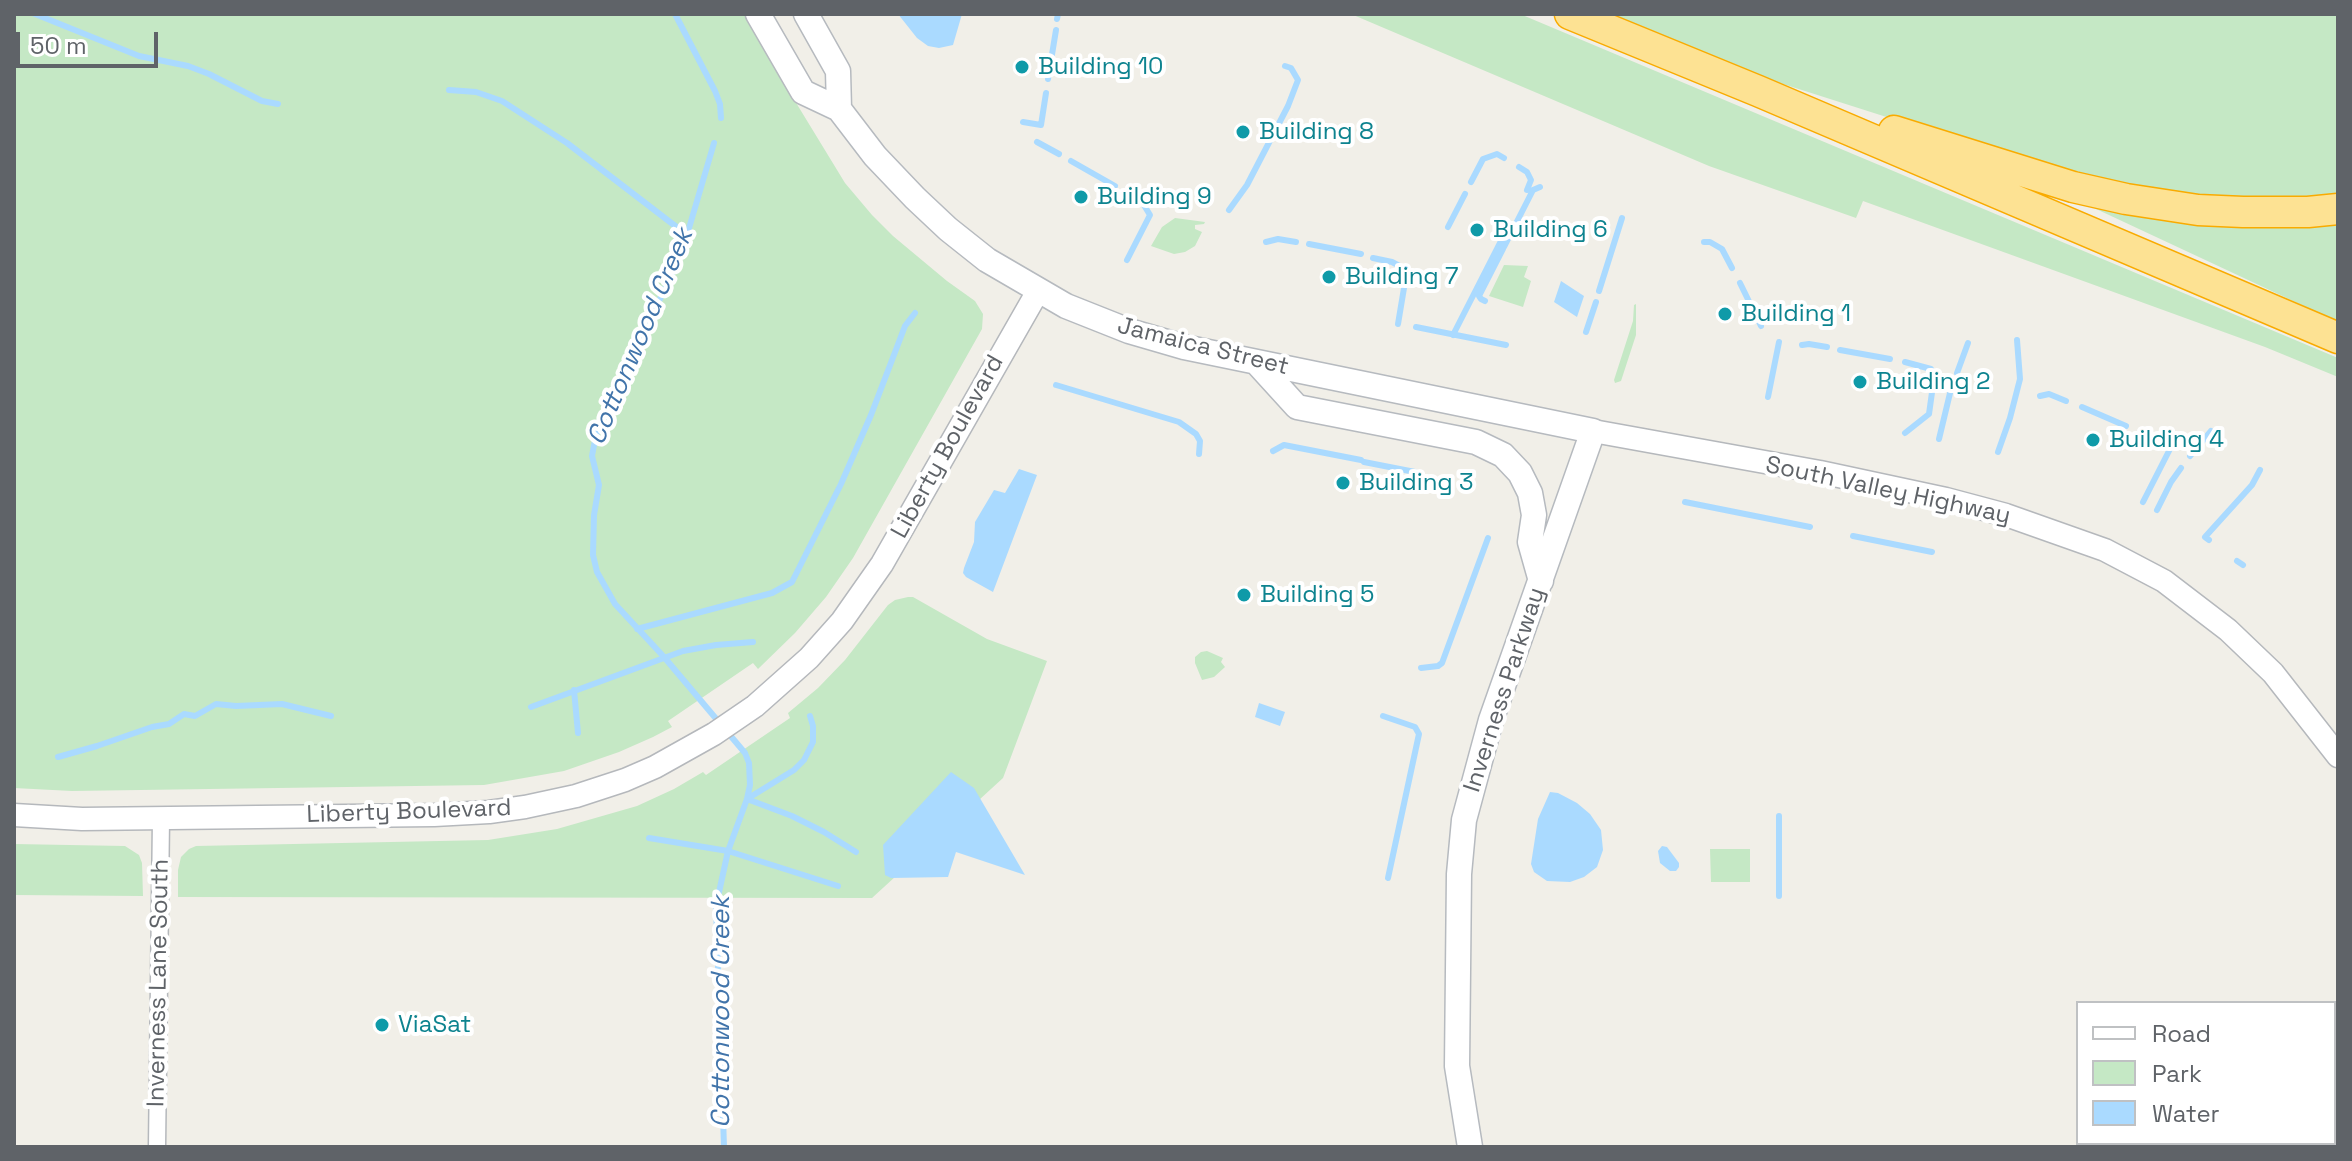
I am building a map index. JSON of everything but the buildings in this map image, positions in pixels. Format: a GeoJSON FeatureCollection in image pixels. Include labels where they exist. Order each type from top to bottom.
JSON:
{"type":"FeatureCollection","features":[{"type":"Feature","properties":{"kind":"highway"},"geometry":{"type":"LineString","coordinates":[[1570,14],[2338,338]]}},
{"type":"Feature","properties":{"kind":"highway"},"geometry":{"type":"LineString","coordinates":[[1758,91],[2073,187],[2126,199],[2198,210],[2308,212],[2338,209]]}},
{"type":"Feature","properties":{"kind":"main road","name":"Jamaica Street"},"geometry":{"type":"LineString","coordinates":[[758,14],[803,92],[839,109],[894,178],[948,229],[997,267],[1076,310],[1142,336],[1593,431]]}},
{"type":"Feature","properties":{"kind":"main road"},"geometry":{"type":"LineString","coordinates":[[806,14],[838,71],[839,109]]}},
{"type":"Feature","properties":{"kind":"main road"},"geometry":{"type":"LineString","coordinates":[[1256,362],[1297,407],[1476,442],[1503,455],[1520,473],[1530,493],[1534,515],[1530,542],[1541,581]]}},
{"type":"Feature","properties":{"kind":"main road","name":"Inverness Parkway"},"geometry":{"type":"LineString","coordinates":[[1470,1147],[1457,1066],[1461,840],[1484,740],[1593,431]]}},
{"type":"Feature","properties":{"kind":"street","name":"Liberty Boulevard"},"geometry":{"type":"LineString","coordinates":[[14,815],[74,819],[434,815],[503,811],[555,802],[614,784],[655,767],[731,723],[773,691],[818,649],[850,610],[874,577],[1038,291]]}},
{"type":"Feature","properties":{"kind":"street","name":"South Valley Highway"},"geometry":{"type":"LineString","coordinates":[[1593,431],[1946,499],[2061,533],[2122,558],[2182,593],[2238,639],[2273,673],[2338,756]]}},
{"type":"Feature","properties":{"kind":"street","name":"Inverness Lane South"},"geometry":{"type":"LineString","coordinates":[[157,1147],[161,818]]}},
{"type":"Feature","properties":{"kind":"green space"},"geometry":{"type":"Polygon","coordinates":[[[14,14],[746,14],[773,65],[845,183],[893,236],[975,301],[983,314],[982,329],[853,558],[826,597],[758,669],[753,663],[668,721],[672,727],[653,737],[564,771],[484,785],[72,791],[14,788],[14,14]]]}},
{"type":"Feature","properties":{"kind":"green space"},"geometry":{"type":"Polygon","coordinates":[[[1351,14],[1520,14],[2338,358],[2338,377],[2265,347],[1863,201],[1856,218],[1709,166],[1351,14]]]}},
{"type":"Feature","properties":{"kind":"green space"},"geometry":{"type":"Polygon","coordinates":[[[1604,14],[2338,14],[2338,200],[2288,203],[2149,194],[1899,121],[1736,69],[1604,14]]]}},
{"type":"Feature","properties":{"kind":"green space"},"geometry":{"type":"Polygon","coordinates":[[[2094,208],[2164,220],[2239,227],[2338,224],[2338,322],[2094,208]]]}},
{"type":"Feature","properties":{"kind":"green space"},"geometry":{"type":"Polygon","coordinates":[[[1175,218],[1205,222],[1195,225],[1195,229],[1202,232],[1195,246],[1174,254],[1151,246],[1162,227],[1175,218]]]}},
{"type":"Feature","properties":{"kind":"green space"},"geometry":{"type":"Polygon","coordinates":[[[1504,265],[1528,266],[1524,277],[1531,281],[1523,307],[1489,296],[1504,265]]]}},
{"type":"Feature","properties":{"kind":"green space"},"geometry":{"type":"Polygon","coordinates":[[[1636,304],[1636,335],[1621,381],[1615,383],[1614,380],[1636,304]]]}},
{"type":"Feature","properties":{"kind":"green space"},"geometry":{"type":"Polygon","coordinates":[[[908,597],[987,639],[1047,661],[1003,778],[872,898],[178,897],[181,857],[196,846],[488,840],[557,829],[637,806],[703,772],[706,775],[790,718],[788,713],[845,660],[888,605],[908,597]]]}},
{"type":"Feature","properties":{"kind":"green space"},"geometry":{"type":"Polygon","coordinates":[[[1207,651],[1223,658],[1221,662],[1225,667],[1214,677],[1202,680],[1195,657],[1207,651]]]}},
{"type":"Feature","properties":{"kind":"green space"},"geometry":{"type":"Polygon","coordinates":[[[14,844],[125,846],[139,855],[142,863],[143,896],[14,895],[14,844]]]}},
{"type":"Feature","properties":{"kind":"green space"},"geometry":{"type":"Polygon","coordinates":[[[1710,849],[1750,849],[1750,882],[1711,882],[1710,849]]]}},
{"type":"Feature","properties":{"kind":"water"},"geometry":{"type":"Polygon","coordinates":[[[898,14],[962,14],[953,45],[939,48],[928,46],[917,38],[898,14]]]}},
{"type":"Feature","properties":{"kind":"water"},"geometry":{"type":"Polygon","coordinates":[[[1561,281],[1584,296],[1577,317],[1554,302],[1561,281]]]}},
{"type":"Feature","properties":{"kind":"water"},"geometry":{"type":"Polygon","coordinates":[[[1019,469],[1037,475],[993,592],[966,577],[964,568],[974,542],[975,522],[994,490],[1005,493],[1019,469]]]}},
{"type":"Feature","properties":{"kind":"water"},"geometry":{"type":"Polygon","coordinates":[[[1259,703],[1285,712],[1280,726],[1255,717],[1259,703]]]}},
{"type":"Feature","properties":{"kind":"water"},"geometry":{"type":"Polygon","coordinates":[[[951,772],[974,788],[1025,875],[956,852],[948,877],[891,878],[885,875],[883,845],[951,772]]]}},
{"type":"Feature","properties":{"kind":"water"},"geometry":{"type":"Polygon","coordinates":[[[1550,792],[1577,803],[1590,814],[1601,830],[1603,850],[1597,867],[1584,877],[1570,882],[1547,881],[1534,872],[1531,864],[1538,819],[1550,792]]]}},
{"type":"Feature","properties":{"kind":"water"},"geometry":{"type":"Polygon","coordinates":[[[1662,846],[1667,847],[1679,863],[1676,871],[1670,871],[1660,863],[1658,851],[1662,846]]]}},
{"type":"Feature","properties":{"kind":"waterway"},"geometry":{"type":"LineString","coordinates":[[35,14],[139,56],[188,66],[262,101],[278,104]]}},
{"type":"Feature","properties":{"kind":"waterway","name":"Cottonwood Creek"},"geometry":{"type":"LineString","coordinates":[[675,14],[715,91],[721,118]]}},
{"type":"Feature","properties":{"kind":"waterway"},"geometry":{"type":"LineString","coordinates":[[1057,19],[1058,14]]}},
{"type":"Feature","properties":{"kind":"waterway"},"geometry":{"type":"LineString","coordinates":[[1048,79],[1056,30]]}},
{"type":"Feature","properties":{"kind":"waterway"},"geometry":{"type":"LineString","coordinates":[[1229,210],[1247,185],[1288,106],[1298,80],[1291,68],[1285,66]]}},
{"type":"Feature","properties":{"kind":"waterway"},"geometry":{"type":"LineString","coordinates":[[449,90],[476,92],[502,101],[567,143],[687,235]]}},
{"type":"Feature","properties":{"kind":"waterway"},"geometry":{"type":"LineString","coordinates":[[1023,122],[1041,125],[1046,93]]}},
{"type":"Feature","properties":{"kind":"waterway"},"geometry":{"type":"LineString","coordinates":[[1037,142],[1059,154]]}},
{"type":"Feature","properties":{"kind":"waterway","name":"Cottonwood Creek"},"geometry":{"type":"LineString","coordinates":[[714,143],[676,265],[596,435],[592,456],[599,485],[594,515],[593,555],[597,572],[615,604],[745,753],[749,763],[747,799],[728,851],[716,906],[724,1147]]}},
{"type":"Feature","properties":{"kind":"waterway"},"geometry":{"type":"LineString","coordinates":[[1471,182],[1483,159],[1497,154],[1504,158]]}},
{"type":"Feature","properties":{"kind":"waterway"},"geometry":{"type":"LineString","coordinates":[[1071,161],[1115,186]]}},
{"type":"Feature","properties":{"kind":"waterway"},"geometry":{"type":"LineString","coordinates":[[1519,167],[1527,172],[1531,180],[1527,190]]}},
{"type":"Feature","properties":{"kind":"waterway"},"geometry":{"type":"LineString","coordinates":[[1504,247],[1533,190],[1540,187]]}},
{"type":"Feature","properties":{"kind":"waterway"},"geometry":{"type":"LineString","coordinates":[[1126,192],[1142,202],[1150,215],[1127,260]]}},
{"type":"Feature","properties":{"kind":"waterway"},"geometry":{"type":"LineString","coordinates":[[1448,227],[1465,194]]}},
{"type":"Feature","properties":{"kind":"waterway"},"geometry":{"type":"LineString","coordinates":[[1599,291],[1622,218]]}},
{"type":"Feature","properties":{"kind":"waterway"},"geometry":{"type":"LineString","coordinates":[[1453,335],[1504,235]]}},
{"type":"Feature","properties":{"kind":"waterway"},"geometry":{"type":"LineString","coordinates":[[1266,242],[1278,239],[1296,242]]}},
{"type":"Feature","properties":{"kind":"waterway"},"geometry":{"type":"LineString","coordinates":[[1704,242],[1722,249],[1732,268]]}},
{"type":"Feature","properties":{"kind":"waterway"},"geometry":{"type":"LineString","coordinates":[[1309,244],[1361,254]]}},
{"type":"Feature","properties":{"kind":"waterway"},"geometry":{"type":"LineString","coordinates":[[1485,301],[1479,296],[1503,249]]}},
{"type":"Feature","properties":{"kind":"waterway"},"geometry":{"type":"LineString","coordinates":[[1373,258],[1392,262],[1407,270],[1398,324]]}},
{"type":"Feature","properties":{"kind":"waterway"},"geometry":{"type":"LineString","coordinates":[[1740,283],[1761,326]]}},
{"type":"Feature","properties":{"kind":"waterway"},"geometry":{"type":"LineString","coordinates":[[1586,332],[1596,302]]}},
{"type":"Feature","properties":{"kind":"waterway"},"geometry":{"type":"LineString","coordinates":[[637,629],[772,593],[792,582],[841,484],[905,326],[915,313]]}},
{"type":"Feature","properties":{"kind":"waterway"},"geometry":{"type":"LineString","coordinates":[[1416,327],[1506,345]]}},
{"type":"Feature","properties":{"kind":"waterway"},"geometry":{"type":"LineString","coordinates":[[1998,452],[2020,379],[2017,340]]}},
{"type":"Feature","properties":{"kind":"waterway"},"geometry":{"type":"LineString","coordinates":[[1768,397],[1779,342]]}},
{"type":"Feature","properties":{"kind":"waterway"},"geometry":{"type":"LineString","coordinates":[[1957,373],[1968,343]]}},
{"type":"Feature","properties":{"kind":"waterway"},"geometry":{"type":"LineString","coordinates":[[1802,345],[1827,347]]}},
{"type":"Feature","properties":{"kind":"waterway"},"geometry":{"type":"LineString","coordinates":[[1840,350],[1890,359]]}},
{"type":"Feature","properties":{"kind":"waterway"},"geometry":{"type":"LineString","coordinates":[[1905,362],[1931,369],[1934,378],[1929,414],[1905,433]]}},
{"type":"Feature","properties":{"kind":"waterway"},"geometry":{"type":"LineString","coordinates":[[1056,385],[1179,422],[1196,434],[1200,441],[1199,454]]}},
{"type":"Feature","properties":{"kind":"waterway"},"geometry":{"type":"LineString","coordinates":[[1939,439],[1951,389]]}},
{"type":"Feature","properties":{"kind":"waterway"},"geometry":{"type":"LineString","coordinates":[[2040,396],[2049,394],[2066,401]]}},
{"type":"Feature","properties":{"kind":"waterway"},"geometry":{"type":"LineString","coordinates":[[2082,407],[2126,426]]}},
{"type":"Feature","properties":{"kind":"waterway"},"geometry":{"type":"LineString","coordinates":[[2190,456],[2211,431]]}},
{"type":"Feature","properties":{"kind":"waterway"},"geometry":{"type":"LineString","coordinates":[[2143,502],[2171,447],[2157,439]]}},
{"type":"Feature","properties":{"kind":"waterway"},"geometry":{"type":"LineString","coordinates":[[1273,451],[1284,445],[1361,460]]}},
{"type":"Feature","properties":{"kind":"waterway"},"geometry":{"type":"LineString","coordinates":[[1364,462],[1415,472],[1419,476]]}},
{"type":"Feature","properties":{"kind":"waterway"},"geometry":{"type":"LineString","coordinates":[[2157,510],[2181,468]]}},
{"type":"Feature","properties":{"kind":"waterway"},"geometry":{"type":"LineString","coordinates":[[2209,540],[2205,537],[2252,485],[2260,470]]}},
{"type":"Feature","properties":{"kind":"waterway"},"geometry":{"type":"LineString","coordinates":[[1685,502],[1810,527]]}},
{"type":"Feature","properties":{"kind":"waterway"},"geometry":{"type":"LineString","coordinates":[[1853,536],[1932,552]]}},
{"type":"Feature","properties":{"kind":"waterway"},"geometry":{"type":"LineString","coordinates":[[1421,668],[1442,663],[1488,538]]}},
{"type":"Feature","properties":{"kind":"waterway"},"geometry":{"type":"LineString","coordinates":[[2237,561],[2243,565]]}},
{"type":"Feature","properties":{"kind":"waterway"},"geometry":{"type":"LineString","coordinates":[[531,707],[683,651],[753,642]]}},
{"type":"Feature","properties":{"kind":"waterway"},"geometry":{"type":"LineString","coordinates":[[574,690],[578,733]]}},
{"type":"Feature","properties":{"kind":"waterway"},"geometry":{"type":"LineString","coordinates":[[58,757],[169,724],[184,714],[195,716],[216,704],[282,704],[331,716]]}},
{"type":"Feature","properties":{"kind":"waterway"},"geometry":{"type":"LineString","coordinates":[[747,799],[794,770],[804,760],[813,742],[810,716]]}},
{"type":"Feature","properties":{"kind":"waterway"},"geometry":{"type":"LineString","coordinates":[[1383,716],[1415,727],[1419,734],[1388,878]]}},
{"type":"Feature","properties":{"kind":"waterway"},"geometry":{"type":"LineString","coordinates":[[747,799],[792,816],[856,852]]}},
{"type":"Feature","properties":{"kind":"waterway"},"geometry":{"type":"LineString","coordinates":[[1779,816],[1779,896]]}},
{"type":"Feature","properties":{"kind":"waterway"},"geometry":{"type":"LineString","coordinates":[[649,838],[728,851],[838,886]]}},
{"type":"Feature","properties":{"kind":"place","name":"Building 10"},"geometry":{"type":"Point","coordinates":[1022,67]}},
{"type":"Feature","properties":{"kind":"place","name":"Building 8"},"geometry":{"type":"Point","coordinates":[1243,132]}},
{"type":"Feature","properties":{"kind":"place","name":"Building 9"},"geometry":{"type":"Point","coordinates":[1081,197]}},
{"type":"Feature","properties":{"kind":"place","name":"Building 6"},"geometry":{"type":"Point","coordinates":[1477,230]}},
{"type":"Feature","properties":{"kind":"place","name":"Building 7"},"geometry":{"type":"Point","coordinates":[1329,277]}},
{"type":"Feature","properties":{"kind":"place","name":"Building 1"},"geometry":{"type":"Point","coordinates":[1725,314]}},
{"type":"Feature","properties":{"kind":"place","name":"Building 2"},"geometry":{"type":"Point","coordinates":[1860,382]}},
{"type":"Feature","properties":{"kind":"place","name":"Building 4"},"geometry":{"type":"Point","coordinates":[2093,440]}},
{"type":"Feature","properties":{"kind":"place","name":"Building 3"},"geometry":{"type":"Point","coordinates":[1343,483]}},
{"type":"Feature","properties":{"kind":"place","name":"Building 5"},"geometry":{"type":"Point","coordinates":[1244,595]}},
{"type":"Feature","properties":{"kind":"place","name":"ViaSat"},"geometry":{"type":"Point","coordinates":[382,1025]}}]}
